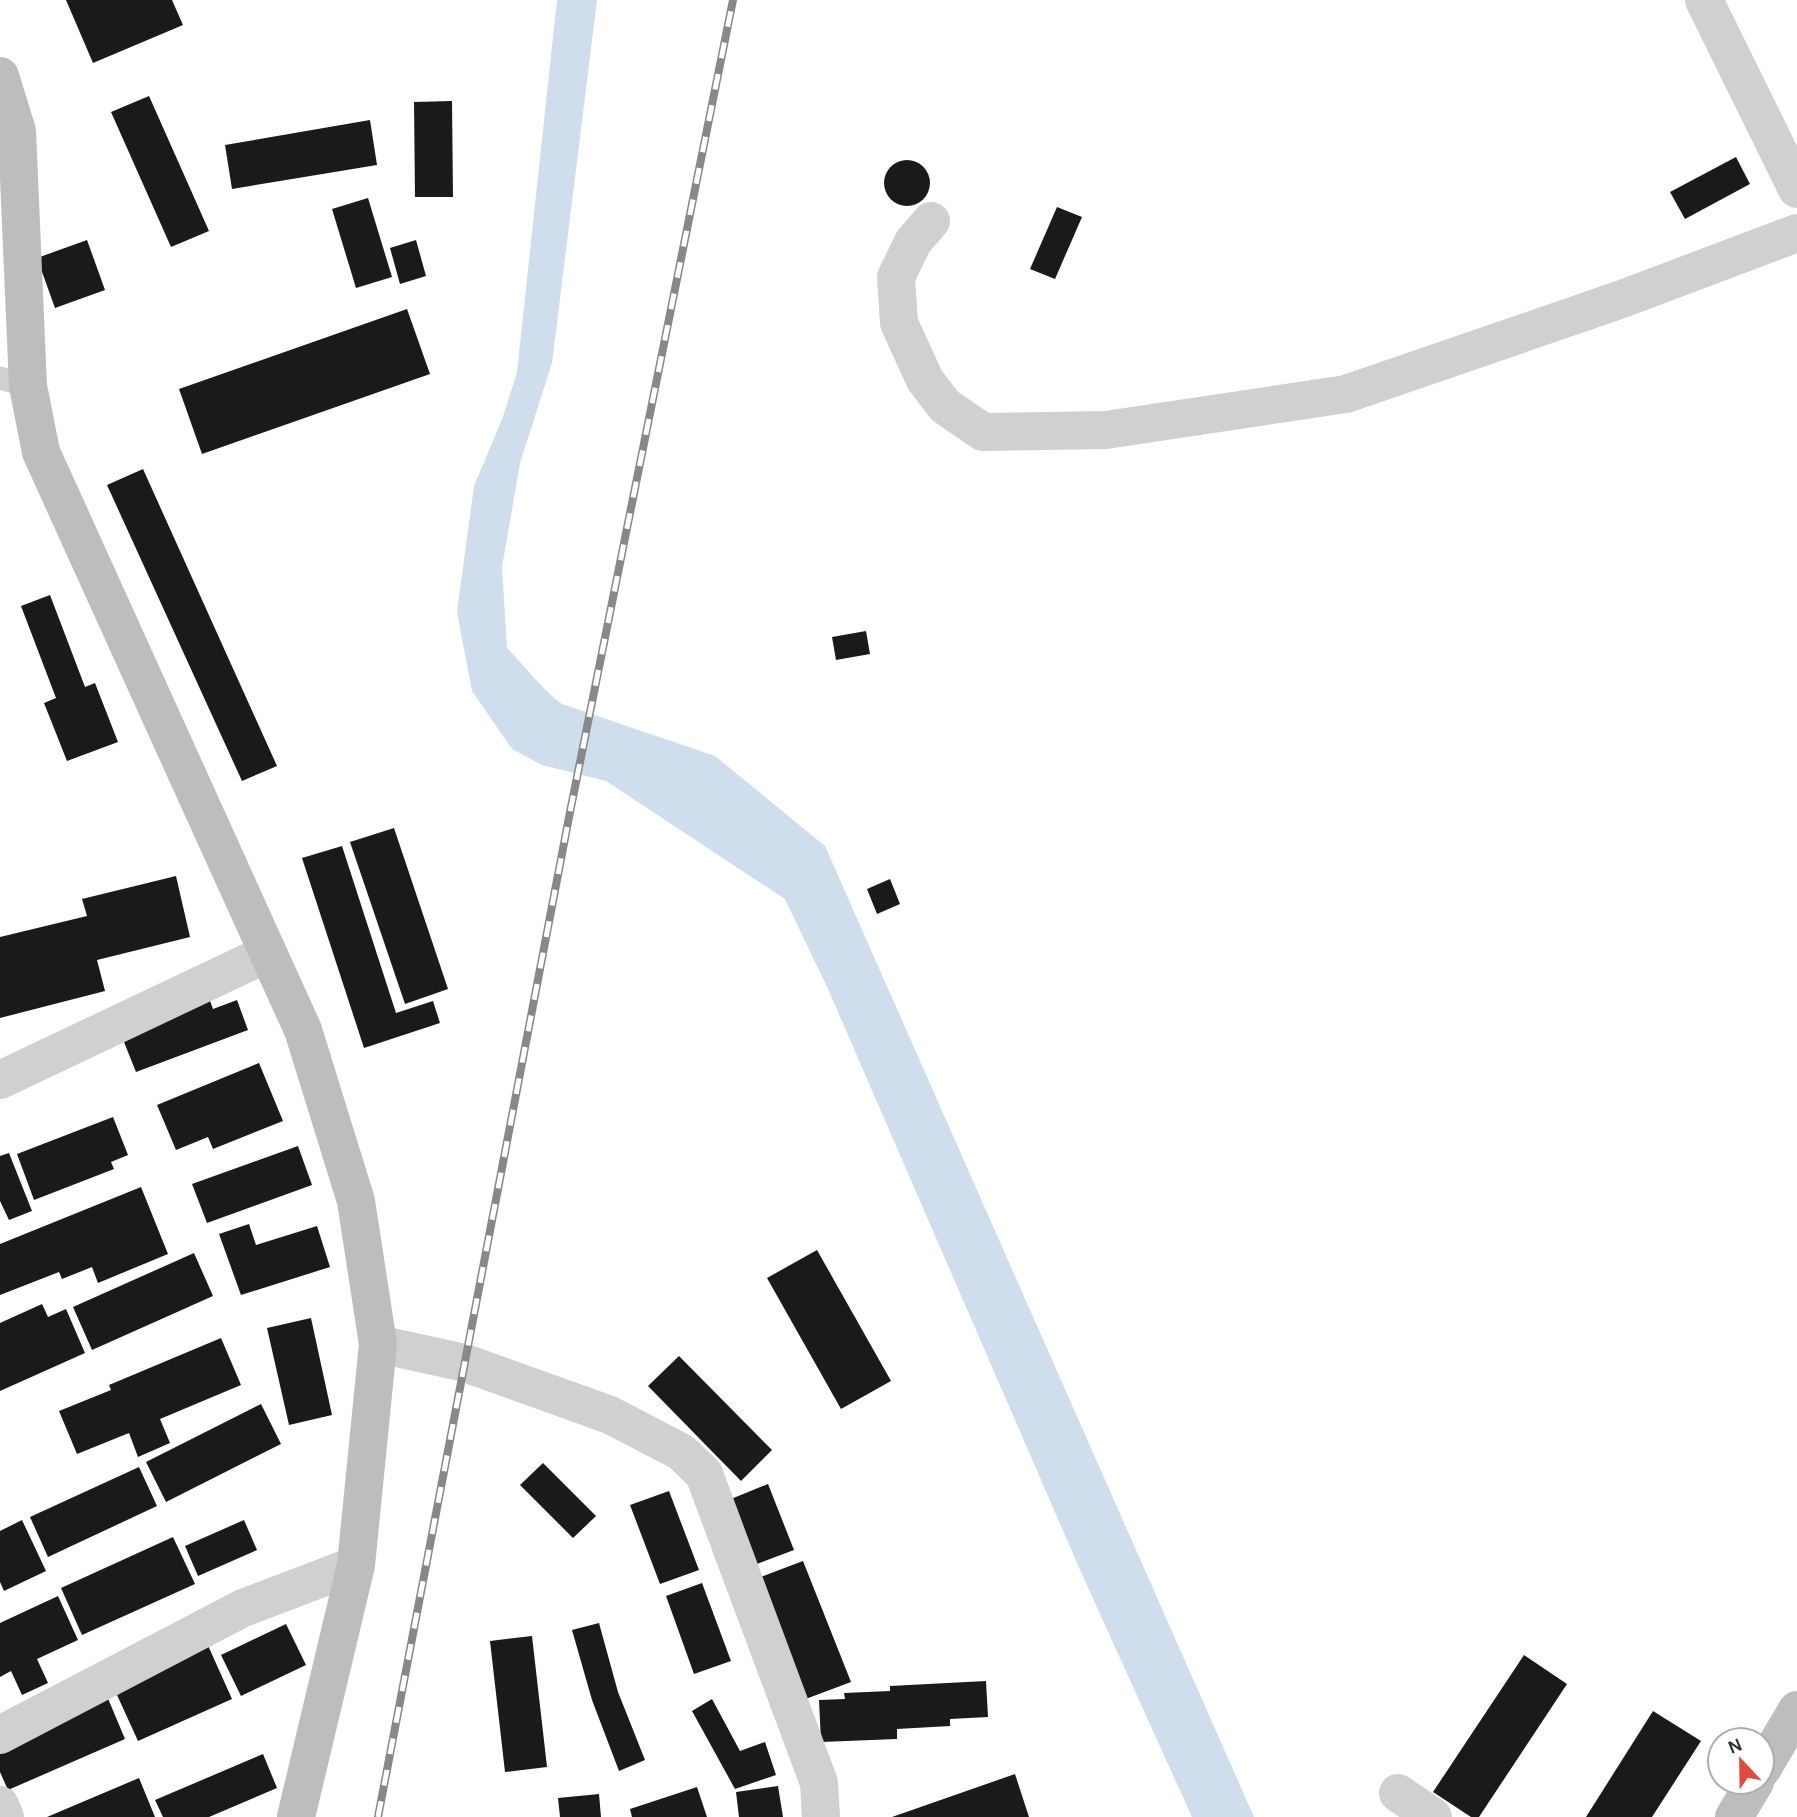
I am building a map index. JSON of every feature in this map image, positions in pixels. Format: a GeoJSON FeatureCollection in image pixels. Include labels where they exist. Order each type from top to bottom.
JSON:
{"type":"FeatureCollection","features":[{"type":"Feature","properties":{"kind":"street"},"geometry":{"type":"LineString","coordinates":[[1704,0],[1797,189]]}},
{"type":"Feature","properties":{"kind":"street"},"geometry":{"type":"LineString","coordinates":[[0,76],[17,131],[14,382],[41,452],[303,1030],[356,1201],[378,1344],[356,1565],[296,1817]]}},
{"type":"Feature","properties":{"kind":"street"},"geometry":{"type":"LineString","coordinates":[[931,221],[914,242],[896,277],[899,323],[925,380],[945,406],[983,432],[1106,429],[1346,394],[1622,299],[1797,233]]}},
{"type":"Feature","properties":{"kind":"street"},"geometry":{"type":"LineString","coordinates":[[0,1080],[268,953]]}},
{"type":"Feature","properties":{"kind":"street"},"geometry":{"type":"LineString","coordinates":[[378,1344],[465,1363],[610,1415],[681,1452],[704,1474],[818,1783],[821,1817]]}},
{"type":"Feature","properties":{"kind":"street"},"geometry":{"type":"LineString","coordinates":[[0,1735],[243,1608],[356,1565]]}},
{"type":"Feature","properties":{"kind":"street"},"geometry":{"type":"LineString","coordinates":[[1776,1745],[1797,1710]]}},
{"type":"Feature","properties":{"kind":"street"},"geometry":{"type":"LineString","coordinates":[[1398,1793],[1433,1817]]}},
{"type":"Feature","properties":{"kind":"street"},"geometry":{"type":"LineString","coordinates":[[1734,1817],[1747,1796]]}},
{"type":"Feature","properties":{"kind":"street"},"geometry":{"type":"LineString","coordinates":[[0,1805],[5,1817]]}},
{"type":"Feature","properties":{"kind":"water"},"geometry":{"type":"Polygon","coordinates":[[[557,0],[597,0],[552,363],[520,463],[502,567],[507,648],[540,685],[562,704],[715,756],[825,846],[1254,1817],[1192,1817],[1081,1572],[828,989],[785,899],[606,781],[542,765],[512,749],[472,691],[457,612],[474,486],[503,417],[517,372],[557,0]]]}},
{"type":"Feature","properties":{"kind":"building"},"geometry":{"type":"Polygon","coordinates":[[[66,0],[172,0],[183,25],[93,63],[66,0]]]}},
{"type":"Feature","properties":{"kind":"building"},"geometry":{"type":"Polygon","coordinates":[[[149,96],[209,231],[171,247],[111,112],[149,96]]]}},
{"type":"Feature","properties":{"kind":"building"},"geometry":{"type":"Polygon","coordinates":[[[452,101],[453,197],[415,197],[414,102],[452,101]]]}},
{"type":"Feature","properties":{"kind":"building"},"geometry":{"type":"Polygon","coordinates":[[[370,120],[377,165],[232,189],[225,145],[370,120]]]}},
{"type":"Feature","properties":{"kind":"building"},"geometry":{"type":"Polygon","coordinates":[[[1736,157],[1750,184],[1685,219],[1670,192],[1736,157]]]}},
{"type":"Feature","properties":{"kind":"building"},"geometry":{"type":"Polygon","coordinates":[[[907,160],[923,167],[930,183],[923,199],[907,206],[891,199],[884,183],[891,167],[907,160]]]}},
{"type":"Feature","properties":{"kind":"building"},"geometry":{"type":"Polygon","coordinates":[[[368,198],[392,277],[356,288],[332,209],[368,198]]]}},
{"type":"Feature","properties":{"kind":"building"},"geometry":{"type":"Polygon","coordinates":[[[1057,207],[1082,217],[1055,279],[1030,269],[1057,207]]]}},
{"type":"Feature","properties":{"kind":"building"},"geometry":{"type":"Polygon","coordinates":[[[87,240],[105,290],[55,308],[37,258],[87,240]]]}},
{"type":"Feature","properties":{"kind":"building"},"geometry":{"type":"Polygon","coordinates":[[[416,240],[426,276],[400,284],[390,248],[416,240]]]}},
{"type":"Feature","properties":{"kind":"building"},"geometry":{"type":"Polygon","coordinates":[[[407,309],[430,374],[202,454],[179,389],[407,309]]]}},
{"type":"Feature","properties":{"kind":"building"},"geometry":{"type":"Polygon","coordinates":[[[143,469],[277,766],[242,781],[107,485],[143,469]]]}},
{"type":"Feature","properties":{"kind":"building"},"geometry":{"type":"Polygon","coordinates":[[[50,595],[85,687],[95,683],[118,742],[67,761],[44,703],[56,698],[21,606],[50,595]]]}},
{"type":"Feature","properties":{"kind":"building"},"geometry":{"type":"Polygon","coordinates":[[[866,631],[870,654],[836,660],[832,637],[866,631]]]}},
{"type":"Feature","properties":{"kind":"building"},"geometry":{"type":"Polygon","coordinates":[[[394,828],[448,989],[405,1004],[350,842],[394,828]]]}},
{"type":"Feature","properties":{"kind":"building"},"geometry":{"type":"Polygon","coordinates":[[[342,846],[396,1013],[433,1001],[440,1023],[364,1048],[302,858],[342,846]]]}},
{"type":"Feature","properties":{"kind":"building"},"geometry":{"type":"Polygon","coordinates":[[[176,876],[190,937],[97,960],[105,991],[0,1018],[0,937],[87,916],[82,899],[176,876]]]}},
{"type":"Feature","properties":{"kind":"building"},"geometry":{"type":"Polygon","coordinates":[[[890,879],[900,904],[877,914],[867,889],[890,879]]]}},
{"type":"Feature","properties":{"kind":"building"},"geometry":{"type":"Polygon","coordinates":[[[209,998],[213,1009],[237,1000],[248,1030],[136,1072],[120,1032],[209,998]]]}},
{"type":"Feature","properties":{"kind":"building"},"geometry":{"type":"Polygon","coordinates":[[[259,1063],[283,1121],[213,1149],[208,1137],[176,1150],[157,1105],[259,1063]]]}},
{"type":"Feature","properties":{"kind":"building"},"geometry":{"type":"Polygon","coordinates":[[[113,1117],[128,1155],[111,1162],[114,1169],[34,1200],[17,1154],[113,1117]]]}},
{"type":"Feature","properties":{"kind":"building"},"geometry":{"type":"Polygon","coordinates":[[[298,1146],[312,1185],[207,1223],[192,1184],[298,1146]]]}},
{"type":"Feature","properties":{"kind":"building"},"geometry":{"type":"Polygon","coordinates":[[[9,1153],[32,1211],[9,1220],[0,1201],[0,1156],[9,1153]]]}},
{"type":"Feature","properties":{"kind":"building"},"geometry":{"type":"Polygon","coordinates":[[[141,1187],[168,1254],[98,1283],[92,1267],[62,1279],[59,1272],[0,1295],[0,1244],[141,1187]]]}},
{"type":"Feature","properties":{"kind":"building"},"geometry":{"type":"Polygon","coordinates":[[[249,1224],[256,1245],[317,1226],[330,1267],[241,1295],[219,1234],[249,1224]]]}},
{"type":"Feature","properties":{"kind":"building"},"geometry":{"type":"Polygon","coordinates":[[[817,1250],[891,1381],[841,1409],[767,1278],[817,1250]]]}},
{"type":"Feature","properties":{"kind":"building"},"geometry":{"type":"Polygon","coordinates":[[[194,1253],[213,1296],[92,1350],[73,1307],[194,1253]]]}},
{"type":"Feature","properties":{"kind":"building"},"geometry":{"type":"Polygon","coordinates":[[[42,1304],[48,1317],[66,1309],[85,1353],[0,1391],[0,1323],[42,1304]]]}},
{"type":"Feature","properties":{"kind":"building"},"geometry":{"type":"Polygon","coordinates":[[[311,1318],[332,1415],[289,1425],[267,1328],[311,1318]]]}},
{"type":"Feature","properties":{"kind":"building"},"geometry":{"type":"Polygon","coordinates":[[[221,1338],[241,1385],[160,1419],[170,1443],[138,1457],[129,1433],[77,1454],[59,1411],[111,1390],[109,1385],[221,1338]]]}},
{"type":"Feature","properties":{"kind":"building"},"geometry":{"type":"Polygon","coordinates":[[[679,1356],[772,1450],[741,1481],[648,1386],[679,1356]]]}},
{"type":"Feature","properties":{"kind":"building"},"geometry":{"type":"Polygon","coordinates":[[[261,1404],[281,1444],[166,1502],[146,1462],[261,1404]]]}},
{"type":"Feature","properties":{"kind":"building"},"geometry":{"type":"Polygon","coordinates":[[[543,1463],[596,1516],[573,1538],[520,1485],[543,1463]]]}},
{"type":"Feature","properties":{"kind":"building"},"geometry":{"type":"Polygon","coordinates":[[[139,1467],[157,1506],[48,1557],[30,1517],[139,1467]]]}},
{"type":"Feature","properties":{"kind":"building"},"geometry":{"type":"Polygon","coordinates":[[[768,1484],[794,1550],[757,1564],[731,1499],[768,1484]]]}},
{"type":"Feature","properties":{"kind":"building"},"geometry":{"type":"Polygon","coordinates":[[[669,1491],[699,1570],[660,1584],[630,1505],[669,1491]]]}},
{"type":"Feature","properties":{"kind":"building"},"geometry":{"type":"Polygon","coordinates":[[[22,1520],[46,1571],[4,1591],[0,1582],[0,1531],[22,1520]]]}},
{"type":"Feature","properties":{"kind":"building"},"geometry":{"type":"Polygon","coordinates":[[[244,1520],[257,1550],[198,1576],[185,1546],[244,1520]]]}},
{"type":"Feature","properties":{"kind":"building"},"geometry":{"type":"Polygon","coordinates":[[[173,1537],[195,1584],[82,1635],[61,1588],[173,1537]]]}},
{"type":"Feature","properties":{"kind":"building"},"geometry":{"type":"Polygon","coordinates":[[[803,1561],[851,1682],[803,1700],[755,1579],[803,1561]]]}},
{"type":"Feature","properties":{"kind":"building"},"geometry":{"type":"Polygon","coordinates":[[[702,1583],[731,1661],[694,1674],[666,1596],[702,1583]]]}},
{"type":"Feature","properties":{"kind":"building"},"geometry":{"type":"Polygon","coordinates":[[[58,1596],[78,1640],[37,1659],[48,1683],[22,1695],[11,1671],[0,1677],[0,1623],[58,1596]]]}},
{"type":"Feature","properties":{"kind":"building"},"geometry":{"type":"Polygon","coordinates":[[[599,1623],[618,1692],[645,1760],[619,1771],[592,1700],[572,1630],[599,1623]]]}},
{"type":"Feature","properties":{"kind":"building"},"geometry":{"type":"Polygon","coordinates":[[[286,1624],[306,1665],[241,1696],[221,1655],[286,1624]]]}},
{"type":"Feature","properties":{"kind":"building"},"geometry":{"type":"Polygon","coordinates":[[[532,1636],[547,1767],[505,1772],[490,1641],[532,1636]]]}},
{"type":"Feature","properties":{"kind":"building"},"geometry":{"type":"Polygon","coordinates":[[[206,1641],[232,1699],[138,1741],[112,1684],[206,1641]]]}},
{"type":"Feature","properties":{"kind":"building"},"geometry":{"type":"Polygon","coordinates":[[[1524,1655],[1567,1684],[1479,1817],[1471,1817],[1433,1792],[1524,1655]]]}},
{"type":"Feature","properties":{"kind":"building"},"geometry":{"type":"Polygon","coordinates":[[[986,1681],[988,1717],[950,1719],[950,1726],[897,1729],[897,1739],[821,1742],[819,1700],[845,1699],[844,1693],[890,1691],[890,1686],[986,1681]]]}},
{"type":"Feature","properties":{"kind":"building"},"geometry":{"type":"Polygon","coordinates":[[[104,1689],[125,1739],[8,1790],[0,1772],[0,1748],[104,1689]]]}},
{"type":"Feature","properties":{"kind":"building"},"geometry":{"type":"Polygon","coordinates":[[[712,1699],[740,1751],[765,1742],[776,1775],[735,1789],[692,1711],[712,1699]]]}},
{"type":"Feature","properties":{"kind":"building"},"geometry":{"type":"Polygon","coordinates":[[[1653,1711],[1701,1741],[1652,1817],[1586,1817],[1653,1711]]]}},
{"type":"Feature","properties":{"kind":"building"},"geometry":{"type":"Polygon","coordinates":[[[263,1754],[277,1788],[209,1817],[163,1817],[155,1800],[263,1754]]]}},
{"type":"Feature","properties":{"kind":"building"},"geometry":{"type":"Polygon","coordinates":[[[1015,1774],[1029,1817],[892,1817],[1015,1774]]]}},
{"type":"Feature","properties":{"kind":"building"},"geometry":{"type":"Polygon","coordinates":[[[139,1778],[155,1817],[47,1817],[139,1778]]]}},
{"type":"Feature","properties":{"kind":"building"},"geometry":{"type":"Polygon","coordinates":[[[778,1786],[783,1817],[739,1817],[736,1792],[778,1786]]]}},
{"type":"Feature","properties":{"kind":"building"},"geometry":{"type":"Polygon","coordinates":[[[697,1787],[707,1817],[632,1817],[630,1809],[697,1787]]]}},
{"type":"Feature","properties":{"kind":"building"},"geometry":{"type":"Polygon","coordinates":[[[599,1794],[601,1817],[560,1817],[558,1798],[599,1794]]]}},
{"type":"Feature","properties":{"kind":"railway"},"geometry":{"type":"LineString","coordinates":[[378,1817],[570,812],[733,0]]}}]}
